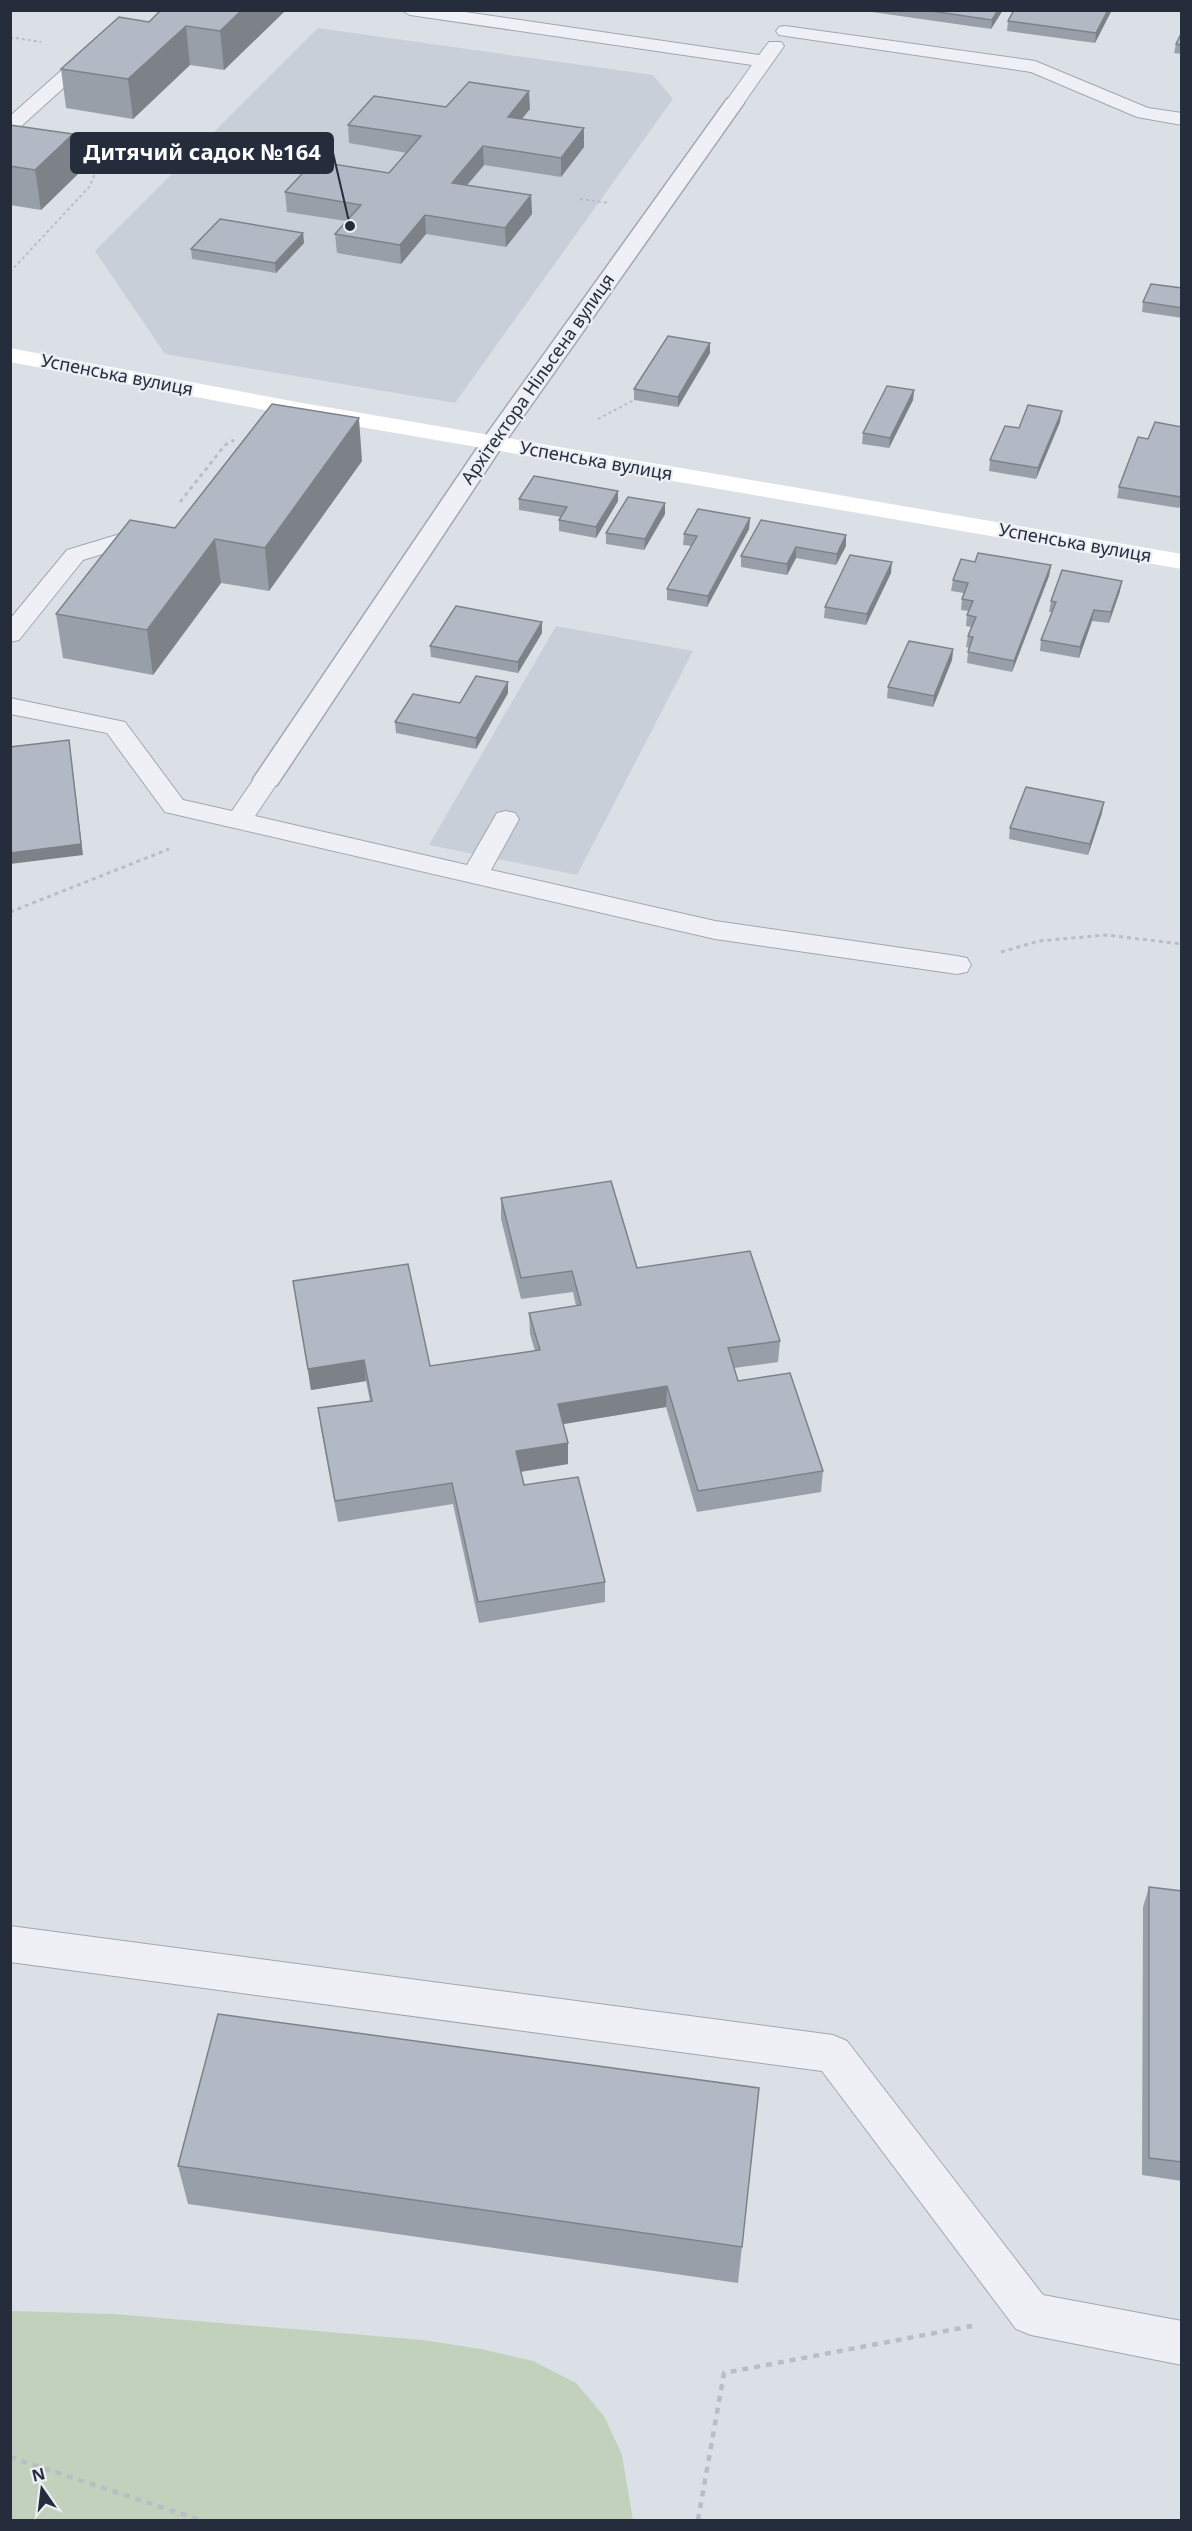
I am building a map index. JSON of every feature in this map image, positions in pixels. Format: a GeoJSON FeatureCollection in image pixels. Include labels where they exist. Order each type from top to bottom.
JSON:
{"type":"FeatureCollection","features":[{"type":"Feature","properties":{"kind":"street","name":"Архітектора Нільсена вулиця"},"geometry":{"type":"LineString","coordinates":[[267,779],[492,442],[734,103]]}},
{"type":"Feature","properties":{"kind":"street","name":"Успенська вулиця"},"geometry":{"type":"LineString","coordinates":[[10,355],[297,409],[1182,562]]}},
{"type":"Feature","properties":{"kind":"lane"},"geometry":{"type":"LineString","coordinates":[[410,10],[764,61]]}},
{"type":"Feature","properties":{"kind":"lane"},"geometry":{"type":"LineString","coordinates":[[734,103],[785,32],[793,10]]}},
{"type":"Feature","properties":{"kind":"lane"},"geometry":{"type":"LineString","coordinates":[[785,32],[1035,67],[1144,113],[1182,119]]}},
{"type":"Feature","properties":{"kind":"lane"},"geometry":{"type":"LineString","coordinates":[[10,126],[95,50],[116,48]]}},
{"type":"Feature","properties":{"kind":"lane"},"geometry":{"type":"LineString","coordinates":[[10,635],[75,555],[159,529]]}},
{"type":"Feature","properties":{"kind":"lane"},"geometry":{"type":"LineString","coordinates":[[10,706],[116,727],[174,806],[715,930],[957,964]]}},
{"type":"Feature","properties":{"kind":"lane"},"geometry":{"type":"LineString","coordinates":[[239,821],[267,779]]}},
{"type":"Feature","properties":{"kind":"lane"},"geometry":{"type":"LineString","coordinates":[[475,875],[506,819]]}},
{"type":"Feature","properties":{"kind":"lane"},"geometry":{"type":"LineString","coordinates":[[10,1944],[833,2054],[1031,2314],[1182,2343]]}},
{"type":"Feature","properties":{"kind":"path"},"geometry":{"type":"LineString","coordinates":[[10,37],[46,43]]}},
{"type":"Feature","properties":{"kind":"path"},"geometry":{"type":"LineString","coordinates":[[10,272],[90,186],[95,173],[86,162],[65,154]]}},
{"type":"Feature","properties":{"kind":"path"},"geometry":{"type":"LineString","coordinates":[[606,414],[634,400]]}},
{"type":"Feature","properties":{"kind":"path"},"geometry":{"type":"LineString","coordinates":[[159,529],[225,445]]}},
{"type":"Feature","properties":{"kind":"path"},"geometry":{"type":"LineString","coordinates":[[10,912],[239,821]]}},
{"type":"Feature","properties":{"kind":"path"},"geometry":{"type":"LineString","coordinates":[[957,964],[1039,941],[1074,936],[1106,934],[1182,944]]}},
{"type":"Feature","properties":{"kind":"path"},"geometry":{"type":"LineString","coordinates":[[698,2520],[724,2373],[1031,2314]]}},
{"type":"Feature","properties":{"kind":"path"},"geometry":{"type":"LineString","coordinates":[[10,2457],[200,2520]]}},
{"type":"Feature","properties":{"kind":"shaded area"},"geometry":{"type":"Polygon","coordinates":[[[318,28],[653,75],[673,99],[455,403],[165,354],[95,251],[318,28]]]}},
{"type":"Feature","properties":{"kind":"shaded area"},"geometry":{"type":"Polygon","coordinates":[[[556,626],[693,651],[577,875],[429,845],[556,626]]]}},
{"type":"Feature","properties":{"kind":"green space"},"geometry":{"type":"Polygon","coordinates":[[[11,2311],[114,2314],[423,2340],[481,2349],[533,2361],[576,2383],[604,2416],[622,2455],[633,2520],[11,2520],[11,2311]]]}},
{"type":"Feature","properties":{"kind":"building"},"geometry":{"type":"Polygon","coordinates":[[[161,10],[242,10],[220,31],[186,26],[128,79],[61,69],[119,17],[149,22],[161,10]]]}},
{"type":"Feature","properties":{"kind":"building"},"geometry":{"type":"Polygon","coordinates":[[[924,10],[998,10],[992,20],[924,10]]]}},
{"type":"Feature","properties":{"kind":"building"},"geometry":{"type":"Polygon","coordinates":[[[1014,10],[1108,10],[1096,33],[1008,21],[1014,10]]]}},
{"type":"Feature","properties":{"kind":"building"},"geometry":{"type":"Polygon","coordinates":[[[1182,32],[1182,45],[1176,44],[1182,32]]]}},
{"type":"Feature","properties":{"kind":"building"},"geometry":{"type":"Polygon","coordinates":[[[469,82],[529,91],[508,117],[584,128],[561,158],[483,146],[452,183],[531,195],[505,228],[425,215],[400,245],[335,234],[361,205],[285,192],[314,161],[389,173],[421,136],[348,125],[374,96],[446,107],[469,82]]]}},
{"type":"Feature","properties":{"kind":"building"},"geometry":{"type":"Polygon","coordinates":[[[10,125],[73,134],[35,170],[10,166],[10,125]]]}},
{"type":"Feature","properties":{"kind":"building"},"geometry":{"type":"Polygon","coordinates":[[[220,219],[303,233],[275,263],[191,249],[220,219]]]}},
{"type":"Feature","properties":{"kind":"building"},"geometry":{"type":"Polygon","coordinates":[[[1151,284],[1182,288],[1182,308],[1143,302],[1151,284]]]}},
{"type":"Feature","properties":{"kind":"building"},"geometry":{"type":"Polygon","coordinates":[[[668,336],[710,343],[678,397],[634,389],[668,336]]]}},
{"type":"Feature","properties":{"kind":"building"},"geometry":{"type":"Polygon","coordinates":[[[887,386],[914,390],[890,438],[863,433],[887,386]]]}},
{"type":"Feature","properties":{"kind":"building"},"geometry":{"type":"Polygon","coordinates":[[[272,404],[359,418],[265,548],[215,539],[147,630],[56,614],[130,520],[175,528],[272,404]]]}},
{"type":"Feature","properties":{"kind":"building"},"geometry":{"type":"Polygon","coordinates":[[[1028,405],[1062,411],[1038,468],[990,460],[1005,426],[1019,428],[1028,405]]]}},
{"type":"Feature","properties":{"kind":"building"},"geometry":{"type":"Polygon","coordinates":[[[1155,422],[1182,427],[1181,497],[1119,487],[1138,437],[1148,439],[1155,422]]]}},
{"type":"Feature","properties":{"kind":"building"},"geometry":{"type":"Polygon","coordinates":[[[534,476],[618,491],[596,527],[559,520],[567,507],[519,499],[534,476]]]}},
{"type":"Feature","properties":{"kind":"building"},"geometry":{"type":"Polygon","coordinates":[[[628,497],[665,503],[645,539],[606,533],[628,497]]]}},
{"type":"Feature","properties":{"kind":"building"},"geometry":{"type":"Polygon","coordinates":[[[698,509],[750,518],[708,596],[667,589],[697,536],[684,534],[698,509]]]}},
{"type":"Feature","properties":{"kind":"building"},"geometry":{"type":"Polygon","coordinates":[[[761,520],[846,535],[837,554],[796,547],[787,564],[741,556],[761,520]]]}},
{"type":"Feature","properties":{"kind":"building"},"geometry":{"type":"Polygon","coordinates":[[[978,553],[1051,565],[1014,661],[968,652],[973,637],[968,636],[976,617],[967,615],[973,601],[962,599],[968,583],[953,580],[961,559],[975,562],[978,553]]]}},
{"type":"Feature","properties":{"kind":"building"},"geometry":{"type":"Polygon","coordinates":[[[850,555],[892,562],[867,614],[825,607],[850,555]]]}},
{"type":"Feature","properties":{"kind":"building"},"geometry":{"type":"Polygon","coordinates":[[[1062,570],[1122,581],[1111,612],[1094,610],[1080,647],[1041,640],[1056,602],[1051,601],[1062,570]]]}},
{"type":"Feature","properties":{"kind":"building"},"geometry":{"type":"Polygon","coordinates":[[[456,606],[542,622],[518,662],[430,646],[456,606]]]}},
{"type":"Feature","properties":{"kind":"building"},"geometry":{"type":"Polygon","coordinates":[[[909,641],[953,649],[934,696],[888,687],[909,641]]]}},
{"type":"Feature","properties":{"kind":"building"},"geometry":{"type":"Polygon","coordinates":[[[476,676],[508,682],[476,738],[395,722],[413,694],[460,703],[476,676]]]}},
{"type":"Feature","properties":{"kind":"building"},"geometry":{"type":"Polygon","coordinates":[[[69,740],[81,844],[10,853],[10,747],[69,740]]]}},
{"type":"Feature","properties":{"kind":"building"},"geometry":{"type":"Polygon","coordinates":[[[1026,787],[1104,802],[1090,844],[1010,828],[1026,787]]]}},
{"type":"Feature","properties":{"kind":"building"},"geometry":{"type":"Polygon","coordinates":[[[611,1181],[637,1268],[750,1251],[780,1341],[728,1348],[738,1381],[790,1373],[823,1471],[698,1491],[667,1386],[558,1404],[568,1443],[516,1451],[524,1485],[578,1477],[605,1582],[478,1602],[452,1483],[335,1501],[318,1408],[372,1401],[364,1360],[308,1369],[293,1281],[408,1264],[430,1366],[540,1350],[529,1313],[581,1305],[572,1271],[521,1278],[501,1198],[611,1181]]]}},
{"type":"Feature","properties":{"kind":"building"},"geometry":{"type":"Polygon","coordinates":[[[1149,1887],[1182,1891],[1182,2162],[1149,2158],[1149,1887]]]}},
{"type":"Feature","properties":{"kind":"building"},"geometry":{"type":"Polygon","coordinates":[[[218,2014],[759,2088],[742,2247],[178,2166],[218,2014]]]}},
{"type":"Feature","properties":{"kind":"place","name":"Дитячий садок №164"},"geometry":{"type":"Point","coordinates":[350,226]}}]}
